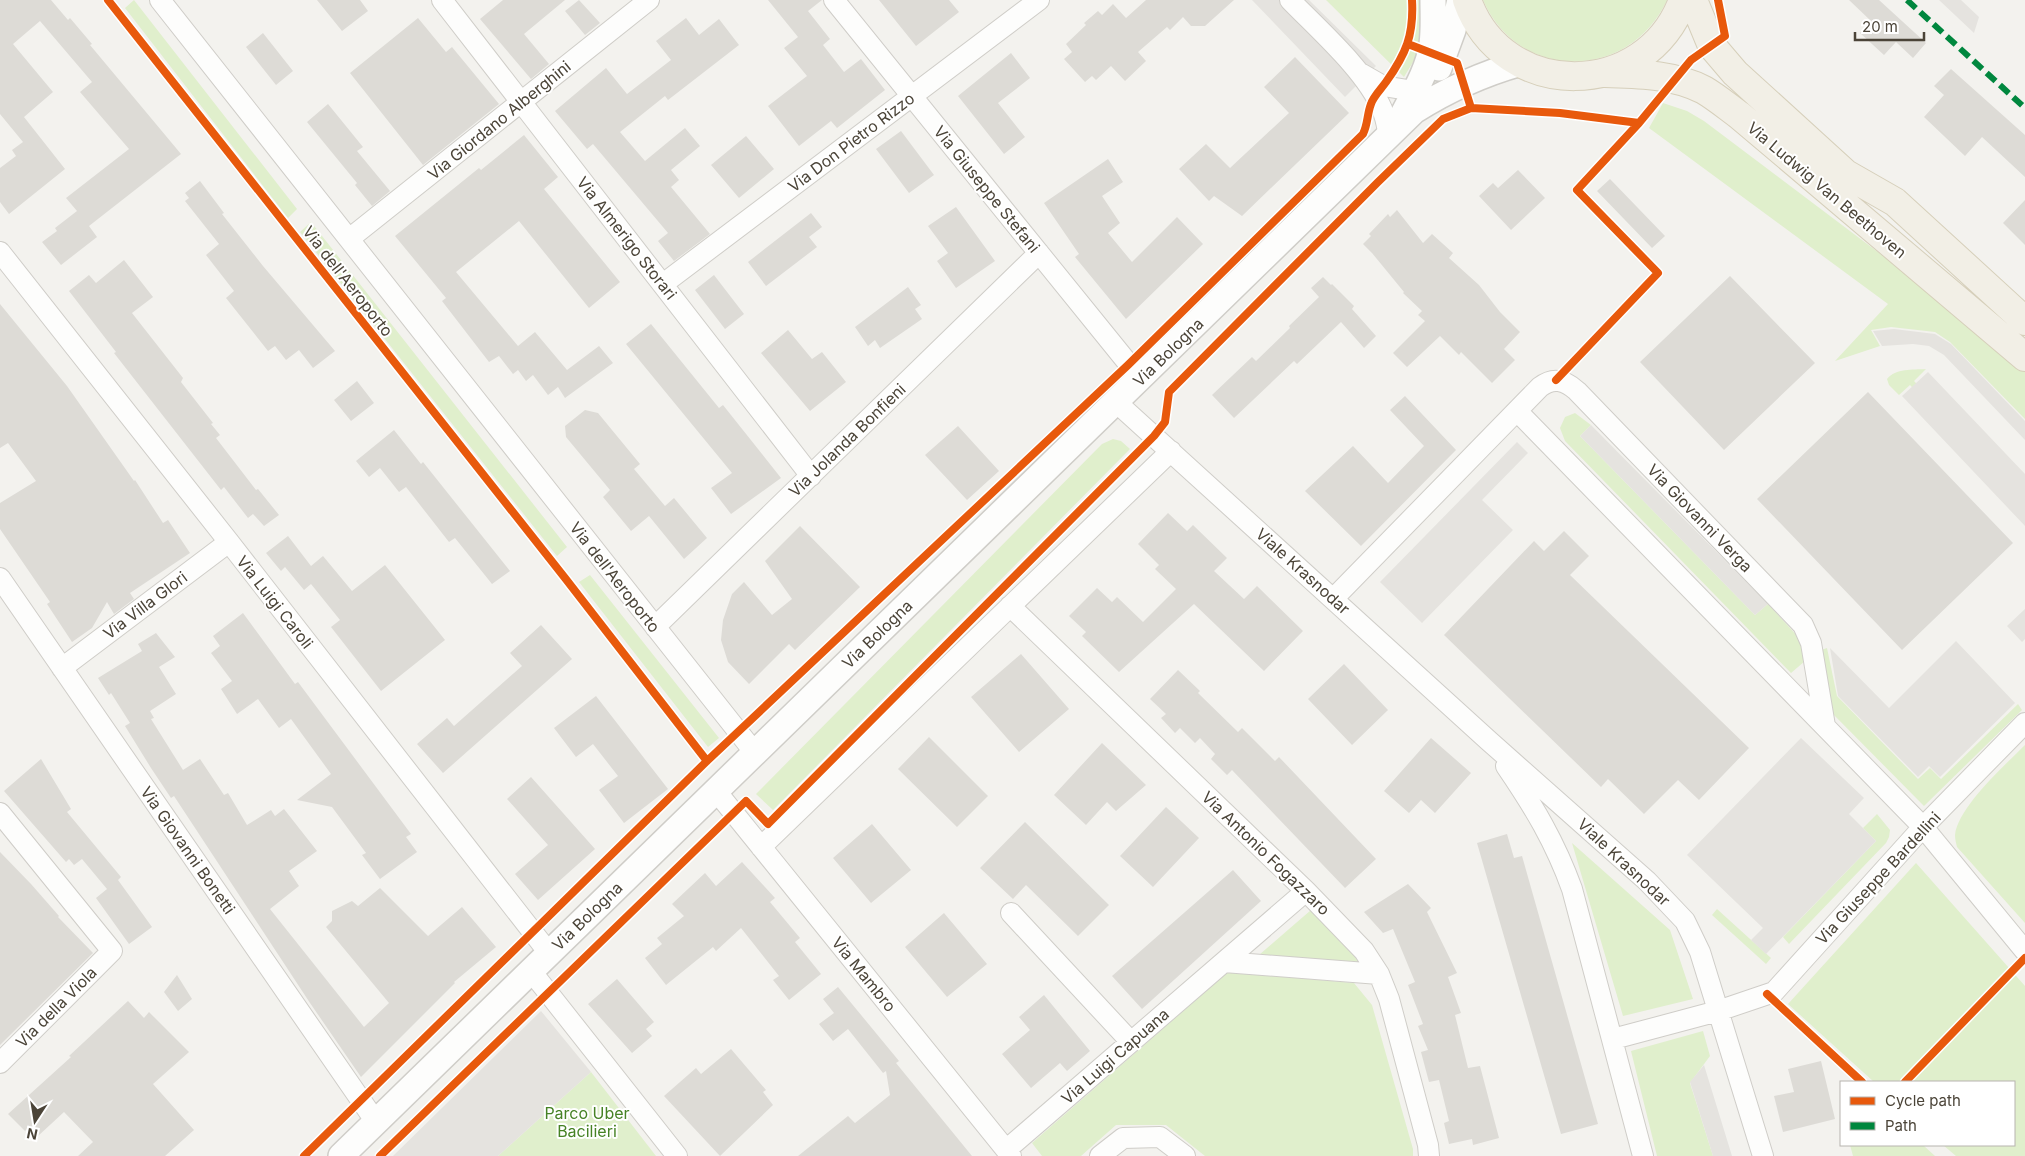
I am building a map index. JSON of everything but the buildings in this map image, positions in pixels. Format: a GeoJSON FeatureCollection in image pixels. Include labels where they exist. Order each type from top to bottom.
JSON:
{"type":"FeatureCollection","features":[{"type":"Feature","properties":{"kind":"main road"},"geometry":{"type":"LineString","coordinates":[[1467,0],[1480,26],[1494,44],[1521,63],[1557,76],[1581,77],[1605,73],[1636,60],[1654,45],[1670,26],[1683,0]]}},
{"type":"Feature","properties":{"kind":"main road","name":"Via Ludwig Van Beethoven"},"geometry":{"type":"LineString","coordinates":[[1693,0],[1712,46],[1734,73],[1846,174],[1895,202],[2025,321]]}},
{"type":"Feature","properties":{"kind":"main road","name":"Via Ludwig Van Beethoven"},"geometry":{"type":"LineString","coordinates":[[1605,73],[1641,74],[1674,79],[1703,90],[1722,102],[2025,357]]}},
{"type":"Feature","properties":{"kind":"street","name":"Via dell'Aeroporto"},"geometry":{"type":"LineString","coordinates":[[160,0],[755,753]]}},
{"type":"Feature","properties":{"kind":"street","name":"Via Almerigo Storari"},"geometry":{"type":"LineString","coordinates":[[442,0],[811,476]]}},
{"type":"Feature","properties":{"kind":"street","name":"Via Giordano Alberghini"},"geometry":{"type":"LineString","coordinates":[[349,239],[649,0]]}},
{"type":"Feature","properties":{"kind":"street","name":"Via Giuseppe Stefani"},"geometry":{"type":"LineString","coordinates":[[834,0],[1140,378]]}},
{"type":"Feature","properties":{"kind":"street","name":"Via Don Pietro Rizzo"},"geometry":{"type":"LineString","coordinates":[[663,284],[1039,0]]}},
{"type":"Feature","properties":{"kind":"street"},"geometry":{"type":"LineString","coordinates":[[1290,0],[1356,70],[1376,97],[1392,132]]}},
{"type":"Feature","properties":{"kind":"street"},"geometry":{"type":"LineString","coordinates":[[1414,101],[1430,53],[1433,30],[1433,0]]}},
{"type":"Feature","properties":{"kind":"street"},"geometry":{"type":"LineString","coordinates":[[1392,132],[1435,76],[1452,30],[1460,0]]}},
{"type":"Feature","properties":{"kind":"street"},"geometry":{"type":"LineString","coordinates":[[1356,70],[1373,82],[1414,101],[1434,98],[1492,72],[1521,63]]}},
{"type":"Feature","properties":{"kind":"street","name":"Via Bologna"},"geometry":{"type":"LineString","coordinates":[[341,1156],[1392,132]]}},
{"type":"Feature","properties":{"kind":"street","name":"Via Luigi Caroli"},"geometry":{"type":"LineString","coordinates":[[0,252],[549,953]]}},
{"type":"Feature","properties":{"kind":"street","name":"Via Jolanda Bonfieni"},"geometry":{"type":"LineString","coordinates":[[655,627],[1039,253]]}},
{"type":"Feature","properties":{"kind":"street","name":"Via Giovanni Verga"},"geometry":{"type":"LineString","coordinates":[[1333,599],[1517,410],[1548,381],[1563,381],[1577,391],[1803,625],[1811,642],[1825,726]]}},
{"type":"Feature","properties":{"kind":"street","name":"Viale Krasnodar"},"geometry":{"type":"LineString","coordinates":[[1116,402],[1489,741],[1619,856],[1678,912],[1691,930],[1763,1156]]}},
{"type":"Feature","properties":{"kind":"street"},"geometry":{"type":"LineString","coordinates":[[1517,410],[1924,828],[2025,951]]}},
{"type":"Feature","properties":{"kind":"street"},"geometry":{"type":"LineString","coordinates":[[761,847],[1171,451]]}},
{"type":"Feature","properties":{"kind":"street","name":"Via Villa Glori"},"geometry":{"type":"LineString","coordinates":[[62,668],[229,542]]}},
{"type":"Feature","properties":{"kind":"street","name":"Via Giovanni Bonetti"},"geometry":{"type":"LineString","coordinates":[[0,578],[376,1122]]}},
{"type":"Feature","properties":{"kind":"street","name":"Via Antonio Fogazzaro"},"geometry":{"type":"LineString","coordinates":[[1010,606],[1306,891],[1364,951],[1379,974],[1389,999],[1430,1156]]}},
{"type":"Feature","properties":{"kind":"street","name":"Via Giuseppe Bardellini"},"geometry":{"type":"LineString","coordinates":[[1718,1011],[1774,992],[1924,828],[2025,723]]}},
{"type":"Feature","properties":{"kind":"street","name":"Viale Krasnodar"},"geometry":{"type":"LineString","coordinates":[[1489,741],[1523,792],[1559,854],[1572,888],[1643,1156]]}},
{"type":"Feature","properties":{"kind":"street","name":"Via Mambro"},"geometry":{"type":"LineString","coordinates":[[716,791],[1009,1153]]}},
{"type":"Feature","properties":{"kind":"street","name":"Via della Viola"},"geometry":{"type":"LineString","coordinates":[[0,813],[112,952],[0,1063]]}},
{"type":"Feature","properties":{"kind":"street","name":"Via Luigi Capuana"},"geometry":{"type":"LineString","coordinates":[[1009,1153],[1131,1042],[1306,891]]}},
{"type":"Feature","properties":{"kind":"street"},"geometry":{"type":"LineString","coordinates":[[1011,913],[1131,1042]]}},
{"type":"Feature","properties":{"kind":"street"},"geometry":{"type":"LineString","coordinates":[[1224,962],[1379,974]]}},
{"type":"Feature","properties":{"kind":"street"},"geometry":{"type":"LineString","coordinates":[[531,971],[677,1156]]}},
{"type":"Feature","properties":{"kind":"street"},"geometry":{"type":"LineString","coordinates":[[1613,1039],[1718,1011]]}},
{"type":"Feature","properties":{"kind":"street"},"geometry":{"type":"LineString","coordinates":[[1100,1156],[1123,1138],[1160,1137],[1184,1156]]}},
{"type":"Feature","properties":{"kind":"green space"},"geometry":{"type":"Polygon","coordinates":[[[134,0],[297,209],[288,218],[125,8],[134,0]]]}},
{"type":"Feature","properties":{"kind":"green space"},"geometry":{"type":"Polygon","coordinates":[[[1326,0],[1425,0],[1422,47],[1404,77],[1326,0]]]}},
{"type":"Feature","properties":{"kind":"green space"},"geometry":{"type":"Polygon","coordinates":[[[1483,0],[1667,0],[1650,27],[1628,46],[1602,57],[1575,62],[1547,58],[1522,46],[1500,27],[1483,0]]]}},
{"type":"Feature","properties":{"kind":"green space"},"geometry":{"type":"Polygon","coordinates":[[[1663,103],[1687,111],[1704,121],[1907,274],[2025,372],[2025,419],[1950,342],[1935,332],[1891,327],[1871,330],[1880,346],[1835,361],[1888,304],[1649,128],[1663,103]]]}},
{"type":"Feature","properties":{"kind":"green space"},"geometry":{"type":"Polygon","coordinates":[[[311,222],[567,547],[557,556],[300,232],[311,222]]]}},
{"type":"Feature","properties":{"kind":"green space"},"geometry":{"type":"Polygon","coordinates":[[[1926,369],[1914,381],[2025,497],[2025,506],[1910,385],[1899,395],[1889,385],[1887,379],[1895,373],[1905,370],[1926,369]]]}},
{"type":"Feature","properties":{"kind":"green space"},"geometry":{"type":"Polygon","coordinates":[[[1575,413],[1591,425],[1580,436],[1755,615],[1768,604],[1802,641],[1805,661],[1791,673],[1565,441],[1560,428],[1565,417],[1575,413]]]}},
{"type":"Feature","properties":{"kind":"green space"},"geometry":{"type":"Polygon","coordinates":[[[1113,439],[1121,441],[1130,449],[773,810],[756,794],[1102,444],[1113,439]]]}},
{"type":"Feature","properties":{"kind":"green space"},"geometry":{"type":"Polygon","coordinates":[[[590,575],[719,738],[708,747],[579,582],[590,575]]]}},
{"type":"Feature","properties":{"kind":"green space"},"geometry":{"type":"Polygon","coordinates":[[[1827,648],[1837,696],[1918,779],[1930,768],[1941,779],[2018,704],[2022,710],[1924,806],[1829,710],[1818,651],[1827,648]]]}},
{"type":"Feature","properties":{"kind":"green space"},"geometry":{"type":"Polygon","coordinates":[[[2025,745],[2025,923],[1957,847],[1955,835],[1964,812],[1973,799],[2025,745]]]}},
{"type":"Feature","properties":{"kind":"green space"},"geometry":{"type":"Polygon","coordinates":[[[1877,814],[1890,830],[1886,843],[1789,944],[1783,937],[1876,841],[1863,828],[1877,814]]]}},
{"type":"Feature","properties":{"kind":"green space"},"geometry":{"type":"Polygon","coordinates":[[[1572,843],[1670,930],[1693,999],[1623,1016],[1572,843]]]}},
{"type":"Feature","properties":{"kind":"green space"},"geometry":{"type":"Polygon","coordinates":[[[1916,863],[2025,986],[2025,1156],[1956,1156],[1944,1146],[2015,1146],[2015,1081],[1873,1081],[1788,1004],[1916,863]]]}},
{"type":"Feature","properties":{"kind":"green space"},"geometry":{"type":"Polygon","coordinates":[[[1717,909],[1771,958],[1766,964],[1712,915],[1717,909]]]}},
{"type":"Feature","properties":{"kind":"green space"},"geometry":{"type":"Polygon","coordinates":[[[1311,910],[1361,963],[1259,955],[1311,910]]]}},
{"type":"Feature","properties":{"kind":"green space"},"geometry":{"type":"Polygon","coordinates":[[[1228,972],[1354,983],[1372,1005],[1413,1149],[1413,1156],[1205,1156],[1166,1125],[1116,1125],[1081,1156],[1042,1156],[1032,1143],[1228,972]]]}},
{"type":"Feature","properties":{"kind":"green space"},"geometry":{"type":"Polygon","coordinates":[[[1703,1031],[1710,1056],[1690,1083],[1713,1156],[1657,1156],[1631,1051],[1703,1031]]]}},
{"type":"Feature","properties":{"kind":"green space","name":"Parco Uber Bacilieri"},"geometry":{"type":"Polygon","coordinates":[[[591,1072],[656,1156],[498,1156],[591,1072]]]}},
{"type":"Feature","properties":{"kind":"green space"},"geometry":{"type":"Polygon","coordinates":[[[1850,1146],[1924,1146],[1935,1156],[1853,1156],[1850,1146]]]}},
{"type":"Feature","properties":{"kind":"shaded area"},"geometry":{"type":"Polygon","coordinates":[[[1252,0],[1309,0],[1376,66],[1345,97],[1252,0]]]}},
{"type":"Feature","properties":{"kind":"shaded area"},"geometry":{"type":"Polygon","coordinates":[[[1939,0],[1961,0],[1979,17],[1974,33],[1939,0]]]}},
{"type":"Feature","properties":{"kind":"shaded area"},"geometry":{"type":"Polygon","coordinates":[[[1894,329],[1935,334],[1951,344],[2025,421],[2025,440],[1944,355],[1929,346],[1913,344],[1882,346],[1873,331],[1894,329]]]}},
{"type":"Feature","properties":{"kind":"shaded area"},"geometry":{"type":"Polygon","coordinates":[[[1928,372],[2025,474],[2025,526],[1902,396],[1928,372]]]}},
{"type":"Feature","properties":{"kind":"shaded area"},"geometry":{"type":"Polygon","coordinates":[[[1591,425],[1768,604],[1755,615],[1580,436],[1591,425]]]}},
{"type":"Feature","properties":{"kind":"shaded area"},"geometry":{"type":"Polygon","coordinates":[[[1517,442],[1528,453],[1482,500],[1513,530],[1422,623],[1380,582],[1517,442]]]}},
{"type":"Feature","properties":{"kind":"shaded area"},"geometry":{"type":"Polygon","coordinates":[[[2025,609],[2025,639],[2022,642],[2007,626],[2025,609]]]}},
{"type":"Feature","properties":{"kind":"shaded area"},"geometry":{"type":"Polygon","coordinates":[[[1956,641],[2015,703],[1940,777],[1929,766],[1918,777],[1838,696],[1830,648],[1889,708],[1956,641]]]}},
{"type":"Feature","properties":{"kind":"shaded area"},"geometry":{"type":"Polygon","coordinates":[[[1801,738],[1864,798],[1849,814],[1876,841],[1766,954],[1751,940],[1763,928],[1687,855],[1801,738]]]}},
{"type":"Feature","properties":{"kind":"shaded area"},"geometry":{"type":"Polygon","coordinates":[[[541,1011],[591,1072],[498,1156],[393,1156],[541,1011]]]}},
{"type":"Feature","properties":{"kind":"shaded area"},"geometry":{"type":"Polygon","coordinates":[[[1704,1065],[1732,1156],[1713,1156],[1690,1082],[1704,1065]]]}},
{"type":"Feature","properties":{"kind":"marked path"},"geometry":{"type":"LineString","coordinates":[[1907,0],[2025,108]]}},
{"type":"Feature","properties":{"kind":"cycle path"},"geometry":{"type":"LineString","coordinates":[[108,0],[565,578],[707,761]]}},
{"type":"Feature","properties":{"kind":"cycle path"},"geometry":{"type":"LineString","coordinates":[[304,1156],[707,761],[1128,365],[1363,134],[1372,101],[1404,53],[1412,24],[1412,0]]}},
{"type":"Feature","properties":{"kind":"cycle path"},"geometry":{"type":"LineString","coordinates":[[380,1156],[746,801],[768,824],[1154,436],[1165,422],[1169,392],[1443,119],[1471,108],[1560,113],[1639,123],[1691,60],[1725,36],[1718,0]]}},
{"type":"Feature","properties":{"kind":"cycle path"},"geometry":{"type":"LineString","coordinates":[[1408,44],[1457,63],[1471,108]]}},
{"type":"Feature","properties":{"kind":"cycle path"},"geometry":{"type":"LineString","coordinates":[[1556,380],[1658,273],[1577,190],[1639,123]]}},
{"type":"Feature","properties":{"kind":"cycle path"},"geometry":{"type":"LineString","coordinates":[[1906,1081],[2025,958]]}},
{"type":"Feature","properties":{"kind":"cycle path"},"geometry":{"type":"LineString","coordinates":[[1767,994],[1861,1081]]}}]}
